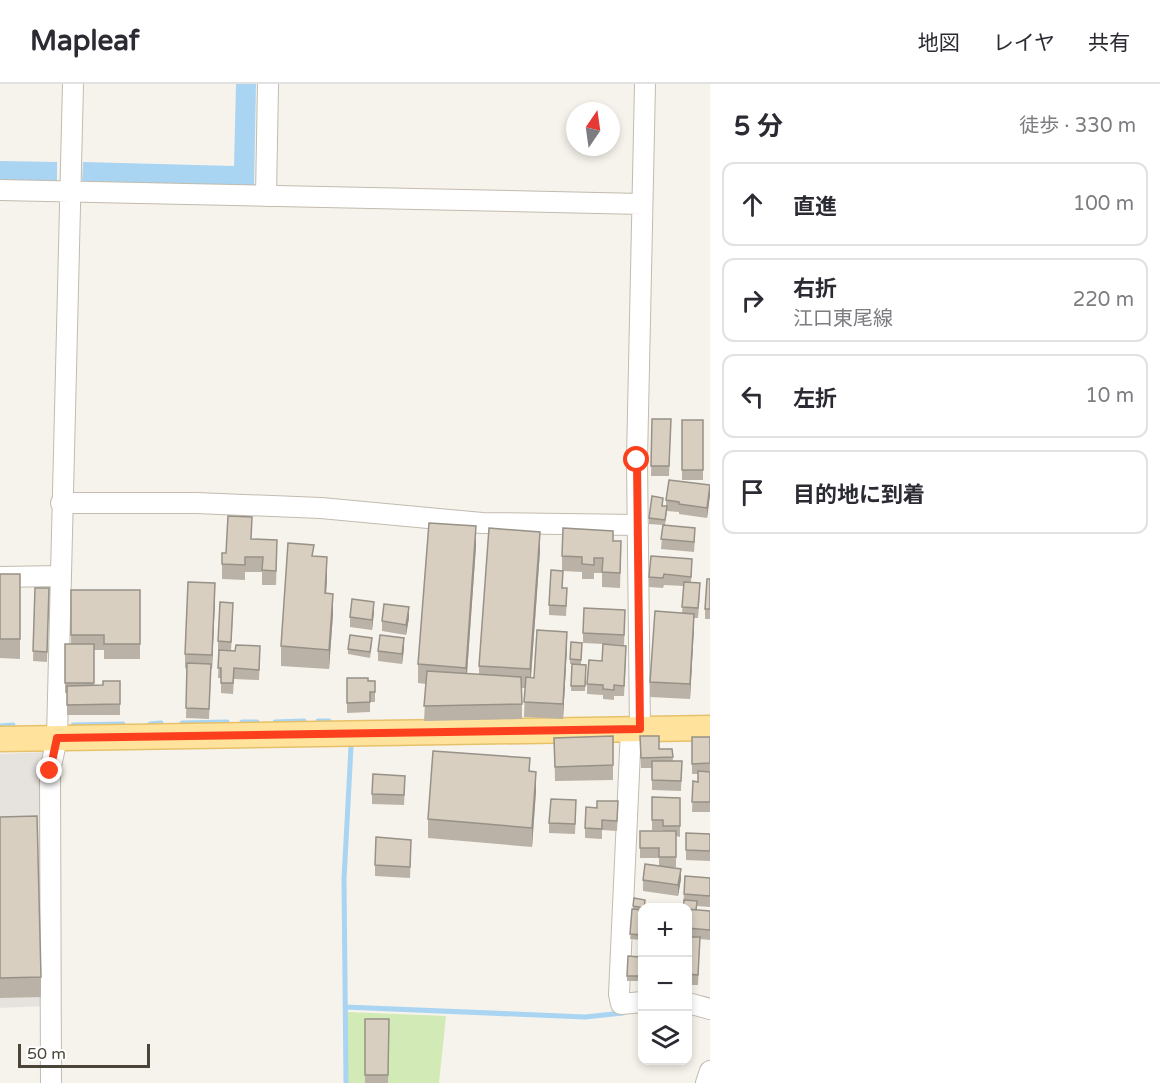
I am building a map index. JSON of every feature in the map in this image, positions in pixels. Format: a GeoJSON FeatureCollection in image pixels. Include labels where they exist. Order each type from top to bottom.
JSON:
{"type":"FeatureCollection","features":[{"type":"Feature","properties":{"kind":"main road"},"geometry":{"type":"LineString","coordinates":[[0,739],[710,728]]}},
{"type":"Feature","properties":{"kind":"street"},"geometry":{"type":"LineString","coordinates":[[51,1083],[50,771],[57,738],[73,84]]}},
{"type":"Feature","properties":{"kind":"street"},"geometry":{"type":"LineString","coordinates":[[266,196],[268,84]]}},
{"type":"Feature","properties":{"kind":"street"},"geometry":{"type":"LineString","coordinates":[[638,1002],[621,1004],[619,994],[636,729],[637,460],[645,84]]}},
{"type":"Feature","properties":{"kind":"street"},"geometry":{"type":"LineString","coordinates":[[0,190],[642,204]]}},
{"type":"Feature","properties":{"kind":"street"},"geometry":{"type":"LineString","coordinates":[[61,503],[196,503],[321,508],[482,523],[638,525]]}},
{"type":"Feature","properties":{"kind":"street"},"geometry":{"type":"LineString","coordinates":[[0,577],[60,576]]}},
{"type":"Feature","properties":{"kind":"street"},"geometry":{"type":"LineString","coordinates":[[692,1004],[710,1009]]}},
{"type":"Feature","properties":{"kind":"street"},"geometry":{"type":"LineString","coordinates":[[706,1083],[710,1071]]}},
{"type":"Feature","properties":{"kind":"shaded area"},"geometry":{"type":"Polygon","coordinates":[[[45,752],[44,1006],[0,1008],[0,754],[45,752]]]}},
{"type":"Feature","properties":{"kind":"green space"},"geometry":{"type":"Polygon","coordinates":[[[347,1012],[446,1016],[439,1083],[347,1083],[347,1012]]]}},
{"type":"Feature","properties":{"kind":"water"},"geometry":{"type":"Polygon","coordinates":[[[236,84],[256,84],[254,187],[82,183],[83,162],[234,166],[236,84]]]}},
{"type":"Feature","properties":{"kind":"water"},"geometry":{"type":"Polygon","coordinates":[[[0,161],[57,162],[57,183],[0,182],[0,161]]]}},
{"type":"Feature","properties":{"kind":"building"},"geometry":{"type":"Polygon","coordinates":[[[652,419],[671,419],[669,466],[651,466],[652,419]]]}},
{"type":"Feature","properties":{"kind":"building"},"geometry":{"type":"Polygon","coordinates":[[[682,420],[703,420],[703,470],[682,470],[682,420]]]}},
{"type":"Feature","properties":{"kind":"building"},"geometry":{"type":"Polygon","coordinates":[[[669,480],[710,485],[707,508],[666,500],[669,480]]]}},
{"type":"Feature","properties":{"kind":"building"},"geometry":{"type":"Polygon","coordinates":[[[652,496],[663,498],[662,506],[667,506],[665,520],[649,518],[652,496]]]}},
{"type":"Feature","properties":{"kind":"building"},"geometry":{"type":"Polygon","coordinates":[[[228,516],[252,517],[251,539],[277,540],[276,571],[262,570],[263,557],[245,557],[245,565],[222,564],[222,553],[226,553],[228,516]]]}},
{"type":"Feature","properties":{"kind":"building"},"geometry":{"type":"Polygon","coordinates":[[[429,523],[476,526],[466,668],[418,664],[429,523]]]}},
{"type":"Feature","properties":{"kind":"building"},"geometry":{"type":"Polygon","coordinates":[[[663,525],[695,528],[694,542],[661,539],[663,525]]]}},
{"type":"Feature","properties":{"kind":"building"},"geometry":{"type":"Polygon","coordinates":[[[489,528],[540,532],[530,669],[479,666],[489,528]]]}},
{"type":"Feature","properties":{"kind":"building"},"geometry":{"type":"Polygon","coordinates":[[[563,528],[613,531],[613,541],[621,541],[620,573],[602,572],[603,558],[594,558],[594,565],[582,564],[582,557],[562,556],[563,528]]]}},
{"type":"Feature","properties":{"kind":"building"},"geometry":{"type":"Polygon","coordinates":[[[288,543],[314,545],[312,556],[327,557],[325,593],[333,594],[329,650],[281,646],[288,543]]]}},
{"type":"Feature","properties":{"kind":"building"},"geometry":{"type":"Polygon","coordinates":[[[651,556],[692,559],[691,577],[664,574],[663,578],[649,577],[651,556]]]}},
{"type":"Feature","properties":{"kind":"building"},"geometry":{"type":"Polygon","coordinates":[[[551,570],[563,571],[562,588],[567,588],[566,606],[549,605],[551,570]]]}},
{"type":"Feature","properties":{"kind":"building"},"geometry":{"type":"Polygon","coordinates":[[[0,574],[20,574],[20,639],[0,639],[0,574]]]}},
{"type":"Feature","properties":{"kind":"building"},"geometry":{"type":"Polygon","coordinates":[[[707,579],[710,579],[710,609],[705,609],[707,579]]]}},
{"type":"Feature","properties":{"kind":"building"},"geometry":{"type":"Polygon","coordinates":[[[188,582],[215,583],[212,655],[185,654],[188,582]]]}},
{"type":"Feature","properties":{"kind":"building"},"geometry":{"type":"Polygon","coordinates":[[[684,582],[700,583],[698,608],[682,607],[684,582]]]}},
{"type":"Feature","properties":{"kind":"building"},"geometry":{"type":"Polygon","coordinates":[[[35,588],[49,588],[47,652],[33,651],[35,588]]]}},
{"type":"Feature","properties":{"kind":"building"},"geometry":{"type":"Polygon","coordinates":[[[71,590],[140,590],[140,644],[104,644],[104,635],[71,635],[71,590]]]}},
{"type":"Feature","properties":{"kind":"building"},"geometry":{"type":"Polygon","coordinates":[[[352,599],[374,602],[372,620],[350,617],[352,599]]]}},
{"type":"Feature","properties":{"kind":"building"},"geometry":{"type":"Polygon","coordinates":[[[220,602],[233,603],[231,642],[218,641],[220,602]]]}},
{"type":"Feature","properties":{"kind":"building"},"geometry":{"type":"Polygon","coordinates":[[[384,604],[409,607],[406,625],[382,621],[384,604]]]}},
{"type":"Feature","properties":{"kind":"building"},"geometry":{"type":"Polygon","coordinates":[[[584,608],[625,610],[624,635],[583,633],[584,608]]]}},
{"type":"Feature","properties":{"kind":"building"},"geometry":{"type":"Polygon","coordinates":[[[655,611],[694,614],[690,684],[650,682],[655,611]]]}},
{"type":"Feature","properties":{"kind":"building"},"geometry":{"type":"Polygon","coordinates":[[[537,630],[567,632],[563,704],[524,702],[526,677],[534,678],[537,630]]]}},
{"type":"Feature","properties":{"kind":"building"},"geometry":{"type":"Polygon","coordinates":[[[350,635],[372,638],[370,652],[348,649],[350,635]]]}},
{"type":"Feature","properties":{"kind":"building"},"geometry":{"type":"Polygon","coordinates":[[[380,635],[404,638],[402,654],[378,651],[380,635]]]}},
{"type":"Feature","properties":{"kind":"building"},"geometry":{"type":"Polygon","coordinates":[[[571,642],[582,643],[581,660],[570,659],[571,642]]]}},
{"type":"Feature","properties":{"kind":"building"},"geometry":{"type":"Polygon","coordinates":[[[65,644],[94,644],[94,683],[65,683],[65,644]]]}},
{"type":"Feature","properties":{"kind":"building"},"geometry":{"type":"Polygon","coordinates":[[[603,644],[626,646],[624,686],[614,685],[614,690],[603,689],[603,685],[587,684],[589,660],[602,661],[603,644]]]}},
{"type":"Feature","properties":{"kind":"building"},"geometry":{"type":"Polygon","coordinates":[[[236,645],[260,646],[259,670],[234,668],[233,683],[221,683],[221,668],[218,668],[219,650],[235,651],[236,645]]]}},
{"type":"Feature","properties":{"kind":"building"},"geometry":{"type":"Polygon","coordinates":[[[187,663],[211,664],[209,709],[186,708],[187,663]]]}},
{"type":"Feature","properties":{"kind":"building"},"geometry":{"type":"Polygon","coordinates":[[[572,664],[586,665],[585,686],[571,686],[572,664]]]}},
{"type":"Feature","properties":{"kind":"building"},"geometry":{"type":"Polygon","coordinates":[[[427,671],[521,677],[522,704],[424,706],[427,671]]]}},
{"type":"Feature","properties":{"kind":"building"},"geometry":{"type":"Polygon","coordinates":[[[347,678],[368,678],[368,681],[375,681],[375,692],[370,692],[370,702],[347,703],[347,678]]]}},
{"type":"Feature","properties":{"kind":"building"},"geometry":{"type":"Polygon","coordinates":[[[103,681],[120,681],[120,704],[67,705],[67,686],[103,685],[103,681]]]}},
{"type":"Feature","properties":{"kind":"building"},"geometry":{"type":"Polygon","coordinates":[[[613,736],[613,765],[555,767],[554,738],[613,736]]]}},
{"type":"Feature","properties":{"kind":"building"},"geometry":{"type":"Polygon","coordinates":[[[640,736],[659,736],[659,749],[672,749],[673,757],[641,758],[640,736]]]}},
{"type":"Feature","properties":{"kind":"building"},"geometry":{"type":"Polygon","coordinates":[[[692,737],[710,737],[710,763],[692,764],[692,737]]]}},
{"type":"Feature","properties":{"kind":"building"},"geometry":{"type":"Polygon","coordinates":[[[433,751],[530,758],[529,771],[536,772],[532,828],[428,819],[433,751]]]}},
{"type":"Feature","properties":{"kind":"building"},"geometry":{"type":"Polygon","coordinates":[[[652,761],[682,761],[681,781],[652,780],[652,761]]]}},
{"type":"Feature","properties":{"kind":"building"},"geometry":{"type":"Polygon","coordinates":[[[698,771],[710,772],[710,802],[692,802],[693,781],[698,782],[698,771]]]}},
{"type":"Feature","properties":{"kind":"building"},"geometry":{"type":"Polygon","coordinates":[[[373,774],[405,776],[404,795],[372,794],[373,774]]]}},
{"type":"Feature","properties":{"kind":"building"},"geometry":{"type":"Polygon","coordinates":[[[652,797],[680,798],[680,826],[663,826],[663,820],[652,820],[652,797]]]}},
{"type":"Feature","properties":{"kind":"building"},"geometry":{"type":"Polygon","coordinates":[[[551,799],[576,800],[575,824],[549,823],[551,799]]]}},
{"type":"Feature","properties":{"kind":"building"},"geometry":{"type":"Polygon","coordinates":[[[597,801],[618,801],[617,821],[602,820],[602,829],[585,828],[586,807],[597,808],[597,801]]]}},
{"type":"Feature","properties":{"kind":"building"},"geometry":{"type":"Polygon","coordinates":[[[37,816],[41,977],[0,978],[0,817],[37,816]]]}},
{"type":"Feature","properties":{"kind":"building"},"geometry":{"type":"Polygon","coordinates":[[[640,831],[676,831],[676,857],[659,857],[659,848],[640,848],[640,831]]]}},
{"type":"Feature","properties":{"kind":"building"},"geometry":{"type":"Polygon","coordinates":[[[686,833],[710,834],[710,851],[686,850],[686,833]]]}},
{"type":"Feature","properties":{"kind":"building"},"geometry":{"type":"Polygon","coordinates":[[[376,837],[411,840],[410,867],[375,865],[376,837]]]}},
{"type":"Feature","properties":{"kind":"building"},"geometry":{"type":"Polygon","coordinates":[[[645,864],[681,869],[678,885],[643,880],[645,864]]]}},
{"type":"Feature","properties":{"kind":"building"},"geometry":{"type":"Polygon","coordinates":[[[685,876],[710,878],[710,896],[684,894],[685,876]]]}},
{"type":"Feature","properties":{"kind":"building"},"geometry":{"type":"Polygon","coordinates":[[[634,898],[645,900],[645,903],[638,903],[638,907],[633,906],[634,898]]]}},
{"type":"Feature","properties":{"kind":"building"},"geometry":{"type":"Polygon","coordinates":[[[684,900],[697,901],[696,910],[692,910],[692,903],[684,903],[684,900]]]}},
{"type":"Feature","properties":{"kind":"building"},"geometry":{"type":"Polygon","coordinates":[[[632,909],[638,910],[638,935],[630,934],[632,909]]]}},
{"type":"Feature","properties":{"kind":"building"},"geometry":{"type":"Polygon","coordinates":[[[692,909],[710,911],[710,930],[692,928],[692,909]]]}},
{"type":"Feature","properties":{"kind":"building"},"geometry":{"type":"Polygon","coordinates":[[[692,937],[700,937],[698,975],[692,974],[692,937]]]}},
{"type":"Feature","properties":{"kind":"building"},"geometry":{"type":"Polygon","coordinates":[[[628,956],[638,957],[638,976],[627,976],[628,956]]]}},
{"type":"Feature","properties":{"kind":"building"},"geometry":{"type":"Polygon","coordinates":[[[365,1019],[389,1019],[388,1075],[365,1075],[365,1019]]]}},
{"type":"Feature","properties":{"kind":"waterway"},"geometry":{"type":"LineString","coordinates":[[275,722],[304,721]]}},
{"type":"Feature","properties":{"kind":"waterway"},"geometry":{"type":"LineString","coordinates":[[318,721],[329,721]]}},
{"type":"Feature","properties":{"kind":"waterway"},"geometry":{"type":"LineString","coordinates":[[182,723],[227,722]]}},
{"type":"Feature","properties":{"kind":"waterway"},"geometry":{"type":"LineString","coordinates":[[242,722],[257,722]]}},
{"type":"Feature","properties":{"kind":"waterway"},"geometry":{"type":"LineString","coordinates":[[150,724],[161,723]]}},
{"type":"Feature","properties":{"kind":"waterway"},"geometry":{"type":"LineString","coordinates":[[73,725],[123,724]]}},
{"type":"Feature","properties":{"kind":"waterway"},"geometry":{"type":"LineString","coordinates":[[0,726],[13,725]]}},
{"type":"Feature","properties":{"kind":"waterway"},"geometry":{"type":"LineString","coordinates":[[346,1083],[344,879],[351,747]]}},
{"type":"Feature","properties":{"kind":"waterway"},"geometry":{"type":"LineString","coordinates":[[345,1007],[585,1017],[623,1013]]}},
{"type":"Feature","properties":{"kind":"route"},"geometry":{"type":"LineString","coordinates":[[50,771],[57,738],[640,729],[637,460]]}}]}
